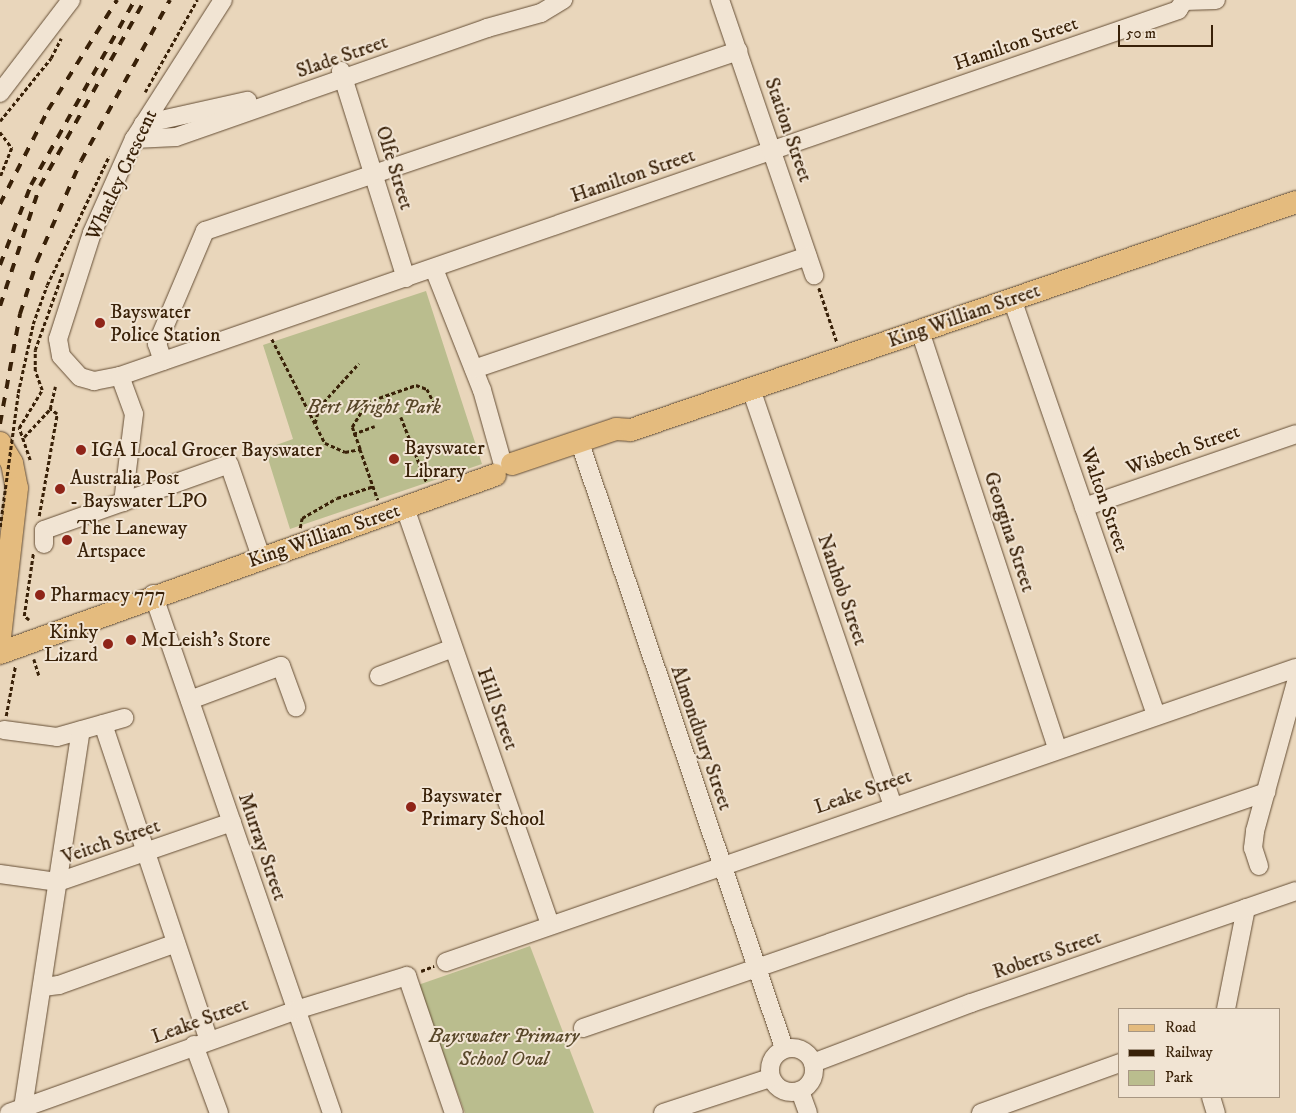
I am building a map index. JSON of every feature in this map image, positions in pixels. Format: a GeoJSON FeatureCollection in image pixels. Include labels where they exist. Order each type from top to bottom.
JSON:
{"type":"FeatureCollection","features":[{"type":"Feature","properties":{"kind":"main road","name":"King William Street"},"geometry":{"type":"LineString","coordinates":[[9,658],[132,606],[153,594],[383,516],[505,469],[581,447],[616,429],[631,430],[1296,202]]}},
{"type":"Feature","properties":{"kind":"main road"},"geometry":{"type":"LineString","coordinates":[[0,443],[12,463],[17,488],[0,639]]}},
{"type":"Feature","properties":{"kind":"main road","name":"King William Street"},"geometry":{"type":"LineString","coordinates":[[0,639],[129,596],[153,594]]}},
{"type":"Feature","properties":{"kind":"street"},"geometry":{"type":"LineString","coordinates":[[0,93],[71,0]]}},
{"type":"Feature","properties":{"kind":"street","name":"Whatley Crescent"},"geometry":{"type":"LineString","coordinates":[[65,363],[58,348],[60,328],[92,233],[134,139],[223,0]]}},
{"type":"Feature","properties":{"kind":"street","name":"Station Street"},"geometry":{"type":"LineString","coordinates":[[720,0],[774,150],[814,275]]}},
{"type":"Feature","properties":{"kind":"street","name":"Hamilton Street"},"geometry":{"type":"LineString","coordinates":[[65,363],[94,382],[120,376],[434,269],[1178,10],[1184,1],[1216,0]]}},
{"type":"Feature","properties":{"kind":"street","name":"Slade Street"},"geometry":{"type":"LineString","coordinates":[[134,139],[176,137],[521,9],[562,1]]}},
{"type":"Feature","properties":{"kind":"street"},"geometry":{"type":"LineString","coordinates":[[163,361],[157,344],[204,232],[374,176],[738,51]]}},
{"type":"Feature","properties":{"kind":"street","name":"Slade Street"},"geometry":{"type":"LineString","coordinates":[[143,124],[258,98],[343,76]]}},
{"type":"Feature","properties":{"kind":"street","name":"Olfe Street"},"geometry":{"type":"LineString","coordinates":[[343,76],[406,278]]}},
{"type":"Feature","properties":{"kind":"street"},"geometry":{"type":"LineString","coordinates":[[474,369],[807,256]]}},
{"type":"Feature","properties":{"kind":"street"},"geometry":{"type":"LineString","coordinates":[[434,269],[474,369],[505,469]]}},
{"type":"Feature","properties":{"kind":"street","name":"Walton Street"},"geometry":{"type":"LineString","coordinates":[[1012,299],[1156,715]]}},
{"type":"Feature","properties":{"kind":"street","name":"Georgina Street"},"geometry":{"type":"LineString","coordinates":[[920,331],[1057,748]]}},
{"type":"Feature","properties":{"kind":"street"},"geometry":{"type":"LineString","coordinates":[[120,376],[134,414],[123,502]]}},
{"type":"Feature","properties":{"kind":"street","name":"Nanhob Street"},"geometry":{"type":"LineString","coordinates":[[751,389],[892,804]]}},
{"type":"Feature","properties":{"kind":"street","name":"Wisbech Street"},"geometry":{"type":"LineString","coordinates":[[1084,507],[1296,434]]}},
{"type":"Feature","properties":{"kind":"street","name":"Almondbury Street"},"geometry":{"type":"LineString","coordinates":[[581,447],[784,1048]]}},
{"type":"Feature","properties":{"kind":"street"},"geometry":{"type":"LineString","coordinates":[[37,547],[44,530],[229,464],[261,557]]}},
{"type":"Feature","properties":{"kind":"street","name":"Hill Street"},"geometry":{"type":"LineString","coordinates":[[405,508],[550,924]]}},
{"type":"Feature","properties":{"kind":"street","name":"Murray Street"},"geometry":{"type":"LineString","coordinates":[[153,594],[332,1113]]}},
{"type":"Feature","properties":{"kind":"street"},"geometry":{"type":"LineString","coordinates":[[379,676],[453,648]]}},
{"type":"Feature","properties":{"kind":"street"},"geometry":{"type":"LineString","coordinates":[[190,700],[281,666],[296,707]]}},
{"type":"Feature","properties":{"kind":"street","name":"Leake Street"},"geometry":{"type":"LineString","coordinates":[[446,962],[892,804],[1296,668]]}},
{"type":"Feature","properties":{"kind":"street"},"geometry":{"type":"LineString","coordinates":[[1259,866],[1253,848],[1296,682]]}},
{"type":"Feature","properties":{"kind":"street"},"geometry":{"type":"LineString","coordinates":[[4,730],[57,737],[124,718]]}},
{"type":"Feature","properties":{"kind":"street"},"geometry":{"type":"LineString","coordinates":[[103,724],[176,943],[219,1113]]}},
{"type":"Feature","properties":{"kind":"street"},"geometry":{"type":"LineString","coordinates":[[16,1110],[43,987],[82,730]]}},
{"type":"Feature","properties":{"kind":"street"},"geometry":{"type":"LineString","coordinates":[[583,1028],[756,966],[1266,792]]}},
{"type":"Feature","properties":{"kind":"street","name":"Veitch Street"},"geometry":{"type":"LineString","coordinates":[[0,874],[58,882],[232,822]]}},
{"type":"Feature","properties":{"kind":"street","name":"Roberts Street"},"geometry":{"type":"LineString","coordinates":[[813,1063],[1296,891]]}},
{"type":"Feature","properties":{"kind":"street"},"geometry":{"type":"LineString","coordinates":[[1226,1008],[1246,908]]}},
{"type":"Feature","properties":{"kind":"street"},"geometry":{"type":"LineString","coordinates":[[43,987],[176,943]]}},
{"type":"Feature","properties":{"kind":"street"},"geometry":{"type":"LineString","coordinates":[[407,976],[454,1113]]}},
{"type":"Feature","properties":{"kind":"street","name":"Leake Street"},"geometry":{"type":"LineString","coordinates":[[16,1110],[296,1010],[407,976]]}},
{"type":"Feature","properties":{"kind":"street"},"geometry":{"type":"LineString","coordinates":[[784,1048],[805,1051],[813,1063],[812,1080],[800,1091],[786,1092],[770,1078],[770,1064],[784,1048]]}},
{"type":"Feature","properties":{"kind":"street"},"geometry":{"type":"LineString","coordinates":[[981,1113],[1118,1064]]}},
{"type":"Feature","properties":{"kind":"street"},"geometry":{"type":"LineString","coordinates":[[663,1113],[770,1078]]}},
{"type":"Feature","properties":{"kind":"street"},"geometry":{"type":"LineString","coordinates":[[800,1091],[808,1113]]}},
{"type":"Feature","properties":{"kind":"street"},"geometry":{"type":"LineString","coordinates":[[1211,1098],[1216,1113]]}},
{"type":"Feature","properties":{"kind":"path"},"geometry":{"type":"LineString","coordinates":[[142,97],[197,0]]}},
{"type":"Feature","properties":{"kind":"path"},"geometry":{"type":"LineString","coordinates":[[0,132],[12,148],[0,178]]}},
{"type":"Feature","properties":{"kind":"path"},"geometry":{"type":"LineString","coordinates":[[0,527],[18,393],[32,324],[48,285],[113,148]]}},
{"type":"Feature","properties":{"kind":"path"},"geometry":{"type":"LineString","coordinates":[[814,275],[842,358]]}},
{"type":"Feature","properties":{"kind":"path"},"geometry":{"type":"LineString","coordinates":[[31,465],[24,437],[19,428],[42,390],[33,362],[50,303]]}},
{"type":"Feature","properties":{"kind":"path"},"geometry":{"type":"LineString","coordinates":[[266,326],[315,424],[333,448],[345,452],[360,449]]}},
{"type":"Feature","properties":{"kind":"path"},"geometry":{"type":"LineString","coordinates":[[315,424],[319,407],[360,363]]}},
{"type":"Feature","properties":{"kind":"path"},"geometry":{"type":"LineString","coordinates":[[383,516],[353,434],[359,409],[388,392],[416,384],[427,389],[435,405]]}},
{"type":"Feature","properties":{"kind":"path"},"geometry":{"type":"LineString","coordinates":[[24,437],[50,409],[55,387]]}},
{"type":"Feature","properties":{"kind":"path"},"geometry":{"type":"LineString","coordinates":[[38,525],[57,414],[50,409]]}},
{"type":"Feature","properties":{"kind":"path"},"geometry":{"type":"LineString","coordinates":[[401,417],[428,485]]}},
{"type":"Feature","properties":{"kind":"path"},"geometry":{"type":"LineString","coordinates":[[353,434],[375,426]]}},
{"type":"Feature","properties":{"kind":"path"},"geometry":{"type":"LineString","coordinates":[[423,472],[448,468],[454,477]]}},
{"type":"Feature","properties":{"kind":"path"},"geometry":{"type":"LineString","coordinates":[[300,528],[302,518],[337,498],[373,486]]}},
{"type":"Feature","properties":{"kind":"path"},"geometry":{"type":"LineString","coordinates":[[28,552],[37,547]]}},
{"type":"Feature","properties":{"kind":"path"},"geometry":{"type":"LineString","coordinates":[[29,620],[24,616],[37,547]]}},
{"type":"Feature","properties":{"kind":"path"},"geometry":{"type":"LineString","coordinates":[[30,648],[39,675]]}},
{"type":"Feature","properties":{"kind":"path"},"geometry":{"type":"LineString","coordinates":[[4,730],[14,668],[9,658]]}},
{"type":"Feature","properties":{"kind":"path"},"geometry":{"type":"LineString","coordinates":[[407,976],[446,962]]}},
{"type":"Feature","properties":{"kind":"green space","name":"Bert Wright Park"},"geometry":{"type":"Polygon","coordinates":[[[426,291],[482,464],[290,529],[265,449],[293,439],[263,345],[426,291]]]}},
{"type":"Feature","properties":{"kind":"green space","name":"Bayswater Primary School Oval"},"geometry":{"type":"Polygon","coordinates":[[[530,946],[594,1113],[465,1113],[418,985],[530,946]]]}},
{"type":"Feature","properties":{"kind":"railway"},"geometry":{"type":"LineString","coordinates":[[0,204],[48,110],[117,0]]}},
{"type":"Feature","properties":{"kind":"railway"},"geometry":{"type":"LineString","coordinates":[[0,265],[31,185],[135,0]]}},
{"type":"Feature","properties":{"kind":"railway"},"geometry":{"type":"LineString","coordinates":[[0,306],[40,186],[145,0]]}},
{"type":"Feature","properties":{"kind":"railway"},"geometry":{"type":"LineString","coordinates":[[0,424],[20,314],[37,261],[81,161],[170,0]]}},
{"type":"Feature","properties":{"kind":"place","name":"Bayswater Police Station"},"geometry":{"type":"Point","coordinates":[100,323]}},
{"type":"Feature","properties":{"kind":"place","name":"IGA Local Grocer Bayswater"},"geometry":{"type":"Point","coordinates":[81,450]}},
{"type":"Feature","properties":{"kind":"place","name":"Bayswater Library"},"geometry":{"type":"Point","coordinates":[394,459]}},
{"type":"Feature","properties":{"kind":"place","name":"Australia Post - Bayswater LPO"},"geometry":{"type":"Point","coordinates":[60,489]}},
{"type":"Feature","properties":{"kind":"place","name":"The Laneway Artspace"},"geometry":{"type":"Point","coordinates":[67,540]}},
{"type":"Feature","properties":{"kind":"place","name":"Pharmacy 777"},"geometry":{"type":"Point","coordinates":[40,595]}},
{"type":"Feature","properties":{"kind":"place","name":"McLeish's Store"},"geometry":{"type":"Point","coordinates":[131,640]}},
{"type":"Feature","properties":{"kind":"place","name":"Kinky Lizard"},"geometry":{"type":"Point","coordinates":[108,644]}},
{"type":"Feature","properties":{"kind":"place","name":"Bayswater Primary School"},"geometry":{"type":"Point","coordinates":[411,807]}}]}
